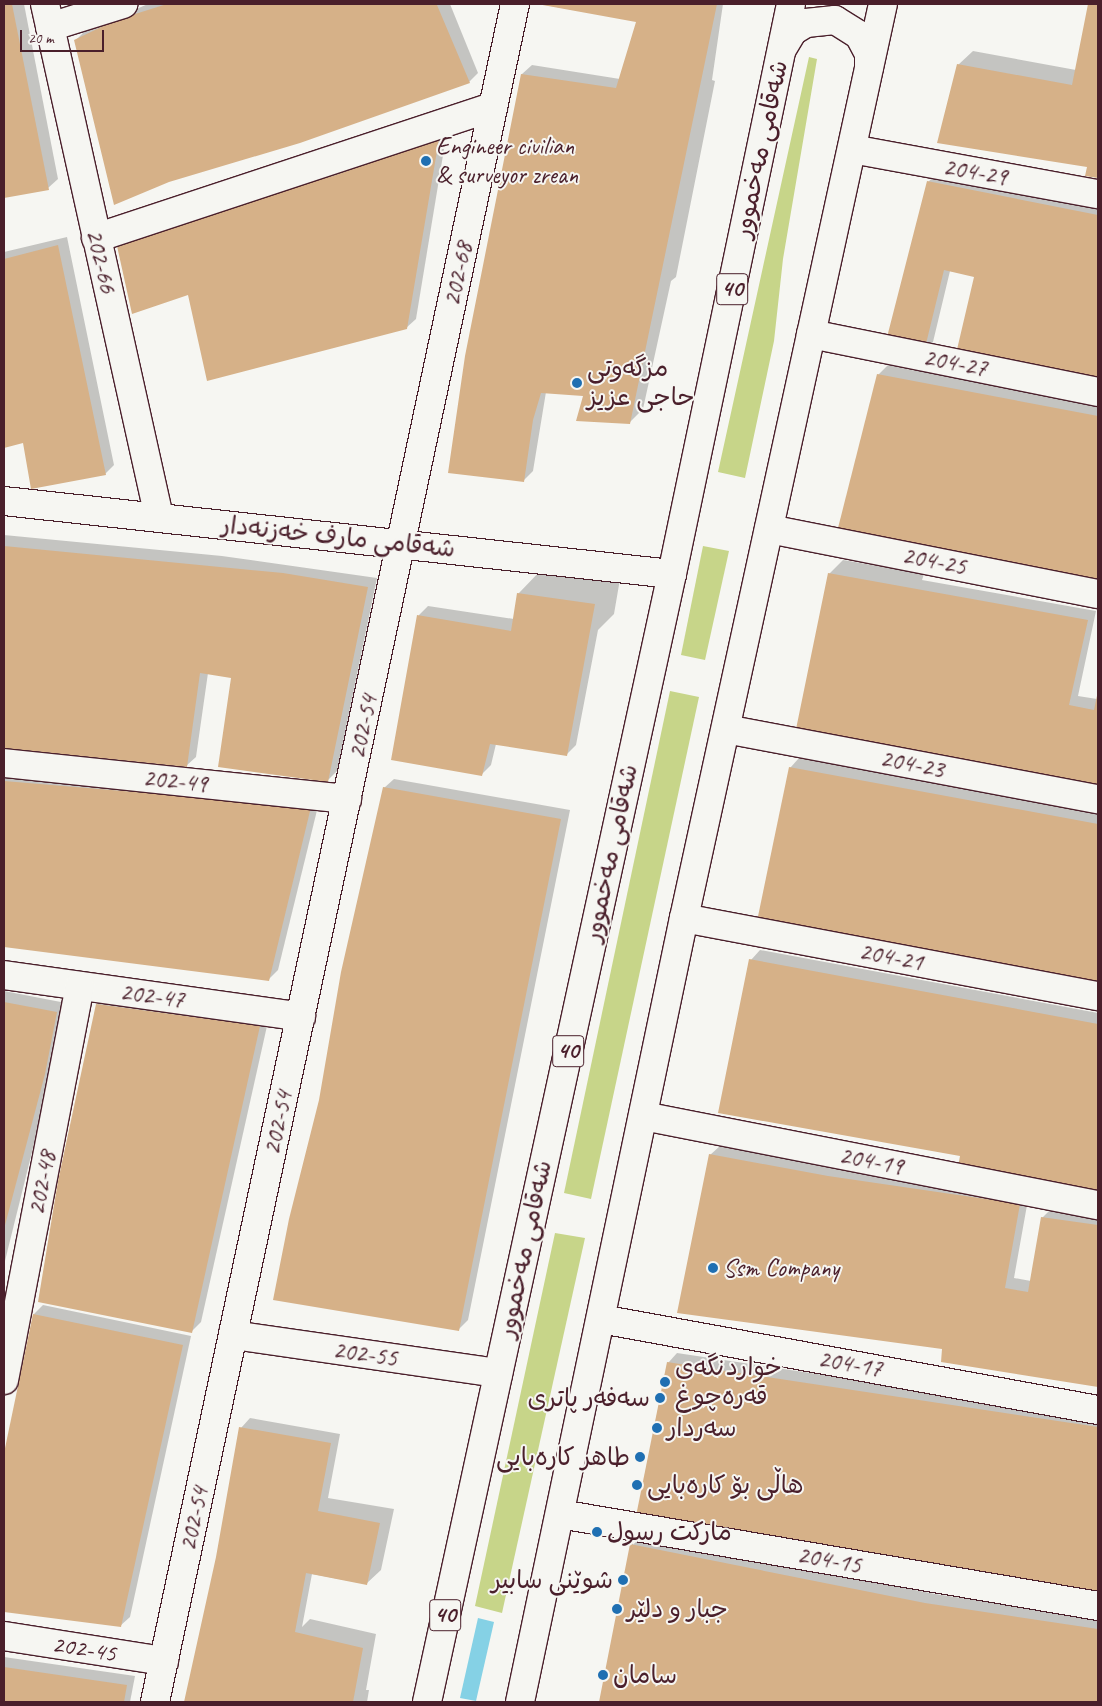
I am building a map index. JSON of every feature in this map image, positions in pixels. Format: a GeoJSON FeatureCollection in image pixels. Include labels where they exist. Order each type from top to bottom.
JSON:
{"type":"FeatureCollection","features":[{"type":"Feature","properties":{"kind":"main road"},"geometry":{"type":"LineString","coordinates":[[48,16],[123,4]]}},
{"type":"Feature","properties":{"kind":"main road","name":"202-68"},"geometry":{"type":"LineString","coordinates":[[402,544],[515,4]]}},
{"type":"Feature","properties":{"kind":"main road","name":"شەقامی مەخموور"},"geometry":{"type":"LineString","coordinates":[[427,1702],[672,574],[791,4]]}},
{"type":"Feature","properties":{"kind":"main road"},"geometry":{"type":"LineString","coordinates":[[524,1702],[560,1514],[684,918],[883,4]]}},
{"type":"Feature","properties":{"kind":"main road","name":"202-66"},"geometry":{"type":"LineString","coordinates":[[48,16],[159,517]]}},
{"type":"Feature","properties":{"kind":"main road"},"geometry":{"type":"LineString","coordinates":[[782,50],[793,31],[806,23],[835,20],[848,25],[863,41],[869,54],[868,76]]}},
{"type":"Feature","properties":{"kind":"main road"},"geometry":{"type":"LineString","coordinates":[[96,238],[493,106]]}},
{"type":"Feature","properties":{"kind":"main road","name":"204-29"},"geometry":{"type":"LineString","coordinates":[[852,149],[1098,194]]}},
{"type":"Feature","properties":{"kind":"main road","name":"204-27"},"geometry":{"type":"LineString","coordinates":[[812,334],[1098,392]]}},
{"type":"Feature","properties":{"kind":"main road","name":"شەقامی مارف خەزنەدار"},"geometry":{"type":"LineString","coordinates":[[4,500],[672,574]]}},
{"type":"Feature","properties":{"kind":"main road","name":"204-25"},"geometry":{"type":"LineString","coordinates":[[769,529],[1098,594]]}},
{"type":"Feature","properties":{"kind":"main road","name":"202-54"},"geometry":{"type":"LineString","coordinates":[[155,1702],[402,544]]}},
{"type":"Feature","properties":{"kind":"main road","name":"204-23"},"geometry":{"type":"LineString","coordinates":[[726,729],[1098,799]]}},
{"type":"Feature","properties":{"kind":"main road","name":"202-49"},"geometry":{"type":"LineString","coordinates":[[4,763],[347,799]]}},
{"type":"Feature","properties":{"kind":"main road","name":"204-21"},"geometry":{"type":"LineString","coordinates":[[684,918],[1098,996]]}},
{"type":"Feature","properties":{"kind":"main road","name":"202-47"},"geometry":{"type":"LineString","coordinates":[[4,975],[301,1016]]}},
{"type":"Feature","properties":{"kind":"main road","name":"202-48"},"geometry":{"type":"LineString","coordinates":[[4,1380],[80,986]]}},
{"type":"Feature","properties":{"kind":"main road","name":"204-19"},"geometry":{"type":"LineString","coordinates":[[643,1116],[1098,1205]]}},
{"type":"Feature","properties":{"kind":"main road","name":"204-17"},"geometry":{"type":"LineString","coordinates":[[601,1319],[1098,1410]]}},
{"type":"Feature","properties":{"kind":"main road","name":"202-55"},"geometry":{"type":"LineString","coordinates":[[233,1336],[498,1373]]}},
{"type":"Feature","properties":{"kind":"main road","name":"204-15"},"geometry":{"type":"LineString","coordinates":[[560,1514],[1098,1606]]}},
{"type":"Feature","properties":{"kind":"main road","name":"202-45"},"geometry":{"type":"LineString","coordinates":[[4,1636],[164,1661]]}},
{"type":"Feature","properties":{"kind":"green space"},"geometry":{"type":"Polygon","coordinates":[[[809,57],[817,59],[783,259],[774,341],[745,478],[718,472],[809,57]]]}},
{"type":"Feature","properties":{"kind":"green space"},"geometry":{"type":"Polygon","coordinates":[[[703,546],[729,551],[705,660],[681,655],[703,546]]]}},
{"type":"Feature","properties":{"kind":"green space"},"geometry":{"type":"Polygon","coordinates":[[[670,691],[699,697],[591,1199],[564,1193],[670,691]]]}},
{"type":"Feature","properties":{"kind":"green space"},"geometry":{"type":"Polygon","coordinates":[[[555,1233],[585,1238],[502,1613],[475,1606],[555,1233]]]}},
{"type":"Feature","properties":{"kind":"water"},"geometry":{"type":"Polygon","coordinates":[[[478,1618],[494,1622],[476,1701],[460,1698],[478,1618]]]}},
{"type":"Feature","properties":{"kind":"building"},"geometry":{"type":"Polygon","coordinates":[[[4,4],[12,4],[49,190],[4,198],[4,4]]]}},
{"type":"Feature","properties":{"kind":"building"},"geometry":{"type":"Polygon","coordinates":[[[167,4],[440,4],[437,5],[470,83],[300,143],[169,182],[114,205],[74,40],[116,20],[167,4]]]}},
{"type":"Feature","properties":{"kind":"building"},"geometry":{"type":"Polygon","coordinates":[[[537,4],[717,4],[630,424],[576,421],[583,396],[541,393],[533,420],[524,482],[448,473],[465,356],[521,74],[616,88],[636,22],[537,4]]]}},
{"type":"Feature","properties":{"kind":"building"},"geometry":{"type":"Polygon","coordinates":[[[1088,4],[1098,4],[1098,178],[1085,176],[1087,167],[937,143],[957,64],[1072,85],[1088,4]]]}},
{"type":"Feature","properties":{"kind":"building"},"geometry":{"type":"Polygon","coordinates":[[[439,139],[407,329],[207,381],[188,295],[132,314],[117,246],[172,221],[333,176],[439,139]]]}},
{"type":"Feature","properties":{"kind":"building"},"geometry":{"type":"Polygon","coordinates":[[[927,181],[1098,215],[1098,385],[955,358],[974,277],[944,270],[924,352],[885,345],[927,181]]]}},
{"type":"Feature","properties":{"kind":"building"},"geometry":{"type":"Polygon","coordinates":[[[58,245],[106,475],[31,489],[23,443],[4,448],[4,259],[58,245]]]}},
{"type":"Feature","properties":{"kind":"building"},"geometry":{"type":"Polygon","coordinates":[[[877,374],[1098,416],[1098,580],[838,528],[877,374]]]}},
{"type":"Feature","properties":{"kind":"building"},"geometry":{"type":"Polygon","coordinates":[[[4,546],[283,573],[368,587],[328,782],[218,767],[231,678],[200,673],[187,767],[4,748],[4,546]]]}},
{"type":"Feature","properties":{"kind":"building"},"geometry":{"type":"Polygon","coordinates":[[[828,573],[1088,620],[1069,705],[1094,710],[1098,691],[1098,792],[795,734],[828,573]]]}},
{"type":"Feature","properties":{"kind":"building"},"geometry":{"type":"Polygon","coordinates":[[[517,593],[595,604],[567,756],[490,744],[482,776],[391,760],[417,615],[511,631],[517,593]]]}},
{"type":"Feature","properties":{"kind":"building"},"geometry":{"type":"Polygon","coordinates":[[[789,767],[1098,824],[1098,991],[756,926],[789,767]]]}},
{"type":"Feature","properties":{"kind":"building"},"geometry":{"type":"Polygon","coordinates":[[[4,781],[311,807],[269,981],[4,947],[4,781]]]}},
{"type":"Feature","properties":{"kind":"building"},"geometry":{"type":"Polygon","coordinates":[[[383,787],[561,819],[459,1331],[273,1300],[289,1219],[319,1100],[341,972],[383,787]]]}},
{"type":"Feature","properties":{"kind":"building"},"geometry":{"type":"Polygon","coordinates":[[[749,959],[1098,1024],[1098,1192],[958,1167],[960,1156],[718,1113],[749,959]]]}},
{"type":"Feature","properties":{"kind":"building"},"geometry":{"type":"Polygon","coordinates":[[[4,1002],[57,1012],[45,1074],[4,1229],[4,1002]]]}},
{"type":"Feature","properties":{"kind":"building"},"geometry":{"type":"Polygon","coordinates":[[[96,1004],[260,1026],[192,1333],[38,1302],[58,1181],[96,1004]]]}},
{"type":"Feature","properties":{"kind":"building"},"geometry":{"type":"Polygon","coordinates":[[[709,1154],[828,1176],[1020,1204],[1005,1288],[1028,1292],[1041,1217],[1098,1225],[1098,1387],[941,1362],[942,1349],[677,1313],[709,1154]]]}},
{"type":"Feature","properties":{"kind":"building"},"geometry":{"type":"Polygon","coordinates":[[[33,1314],[183,1345],[121,1627],[4,1612],[4,1453],[33,1314]]]}},
{"type":"Feature","properties":{"kind":"building"},"geometry":{"type":"Polygon","coordinates":[[[667,1362],[1098,1427],[1098,1596],[636,1516],[667,1362]]]}},
{"type":"Feature","properties":{"kind":"building"},"geometry":{"type":"Polygon","coordinates":[[[239,1427],[331,1443],[318,1511],[380,1523],[367,1585],[306,1573],[295,1632],[363,1648],[353,1702],[184,1702],[216,1557],[239,1427]]]}},
{"type":"Feature","properties":{"kind":"building"},"geometry":{"type":"Polygon","coordinates":[[[630,1544],[925,1603],[1098,1629],[1098,1702],[599,1702],[630,1544]]]}},
{"type":"Feature","properties":{"kind":"building"},"geometry":{"type":"Polygon","coordinates":[[[4,1667],[127,1685],[124,1702],[4,1702],[4,1667]]]}},
{"type":"Feature","properties":{"kind":"place","name":"Engineer civilian & surveyor zrean"},"geometry":{"type":"Point","coordinates":[426,161]}},
{"type":"Feature","properties":{"kind":"place","name":"مزگەوتی حاجی عزیز"},"geometry":{"type":"Point","coordinates":[577,383]}},
{"type":"Feature","properties":{"kind":"place","name":"Ssm Company"},"geometry":{"type":"Point","coordinates":[713,1268]}},
{"type":"Feature","properties":{"kind":"place","name":"خواردنگەی قەرەچوغ"},"geometry":{"type":"Point","coordinates":[665,1382]}},
{"type":"Feature","properties":{"kind":"place","name":"سەفەر پاتری"},"geometry":{"type":"Point","coordinates":[660,1398]}},
{"type":"Feature","properties":{"kind":"place","name":"سەردار"},"geometry":{"type":"Point","coordinates":[657,1428]}},
{"type":"Feature","properties":{"kind":"place","name":"طاهر کارەبایی"},"geometry":{"type":"Point","coordinates":[640,1457]}},
{"type":"Feature","properties":{"kind":"place","name":"هاڵی بۆ کارەبایی"},"geometry":{"type":"Point","coordinates":[637,1485]}},
{"type":"Feature","properties":{"kind":"place","name":"مارکت رسول"},"geometry":{"type":"Point","coordinates":[597,1532]}},
{"type":"Feature","properties":{"kind":"place","name":"شوێنی سابیر"},"geometry":{"type":"Point","coordinates":[623,1580]}},
{"type":"Feature","properties":{"kind":"place","name":"جبار و دلێر"},"geometry":{"type":"Point","coordinates":[617,1609]}},
{"type":"Feature","properties":{"kind":"place","name":"سامان"},"geometry":{"type":"Point","coordinates":[603,1675]}}]}
